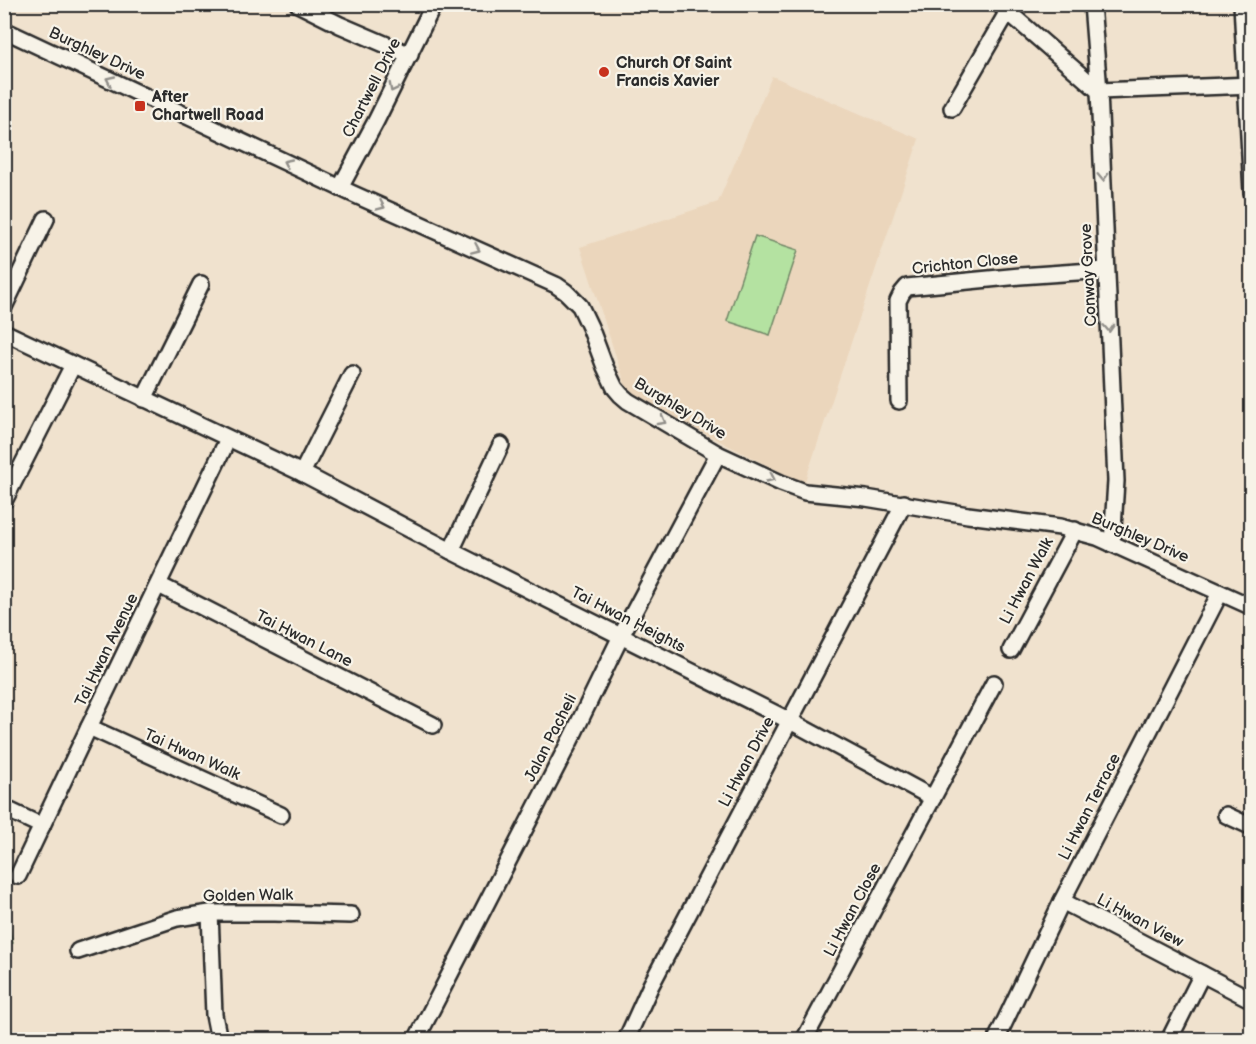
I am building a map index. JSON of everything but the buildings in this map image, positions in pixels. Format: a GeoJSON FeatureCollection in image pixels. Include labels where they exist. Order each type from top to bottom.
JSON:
{"type":"FeatureCollection","features":[{"type":"Feature","properties":{"kind":"street"},"geometry":{"type":"LineString","coordinates":[[298,4],[410,55]]}},
{"type":"Feature","properties":{"kind":"street","name":"Chartwell Drive"},"geometry":{"type":"LineString","coordinates":[[340,188],[410,55],[434,4]]}},
{"type":"Feature","properties":{"kind":"street","name":"Conway Grove"},"geometry":{"type":"LineString","coordinates":[[1092,4],[1099,91],[1116,481],[1112,544]]}},
{"type":"Feature","properties":{"kind":"street"},"geometry":{"type":"LineString","coordinates":[[1242,4],[1249,85],[1251,193]]}},
{"type":"Feature","properties":{"kind":"street"},"geometry":{"type":"LineString","coordinates":[[952,108],[1003,9],[1099,91],[1249,85]]}},
{"type":"Feature","properties":{"kind":"street","name":"Burghley Drive"},"geometry":{"type":"LineString","coordinates":[[4,30],[340,188],[556,285],[580,306],[605,367],[621,395],[718,454],[805,492],[904,503],[968,515],[1075,530],[1097,537],[1251,607]]}},
{"type":"Feature","properties":{"kind":"street"},"geometry":{"type":"LineString","coordinates":[[4,308],[46,219]]}},
{"type":"Feature","properties":{"kind":"street","name":"Crichton Close"},"geometry":{"type":"LineString","coordinates":[[898,400],[898,301],[907,287],[1106,270]]}},
{"type":"Feature","properties":{"kind":"street"},"geometry":{"type":"LineString","coordinates":[[144,399],[201,284]]}},
{"type":"Feature","properties":{"kind":"street","name":"Tai Hwan Heights"},"geometry":{"type":"LineString","coordinates":[[4,332],[302,473],[451,551],[790,721]]}},
{"type":"Feature","properties":{"kind":"street"},"geometry":{"type":"LineString","coordinates":[[4,501],[73,366]]}},
{"type":"Feature","properties":{"kind":"street"},"geometry":{"type":"LineString","coordinates":[[302,473],[352,374]]}},
{"type":"Feature","properties":{"kind":"street","name":"Tai Hwan Avenue"},"geometry":{"type":"LineString","coordinates":[[18,876],[228,439]]}},
{"type":"Feature","properties":{"kind":"street"},"geometry":{"type":"LineString","coordinates":[[451,551],[501,445]]}},
{"type":"Feature","properties":{"kind":"street","name":"Jalan Pacheli"},"geometry":{"type":"LineString","coordinates":[[416,1040],[565,752],[621,636],[718,454]]}},
{"type":"Feature","properties":{"kind":"street","name":"Li Hwan Drive"},"geometry":{"type":"LineString","coordinates":[[626,1040],[651,985],[904,503]]}},
{"type":"Feature","properties":{"kind":"street","name":"Li Hwan Walk"},"geometry":{"type":"LineString","coordinates":[[1011,650],[1075,530]]}},
{"type":"Feature","properties":{"kind":"street","name":"Tai Hwan Lane"},"geometry":{"type":"LineString","coordinates":[[159,585],[433,725]]}},
{"type":"Feature","properties":{"kind":"street","name":"Li Hwan Terrace"},"geometry":{"type":"LineString","coordinates":[[996,1040],[1062,900],[1220,593]]}},
{"type":"Feature","properties":{"kind":"street","name":"Li Hwan Close"},"geometry":{"type":"LineString","coordinates":[[804,1040],[994,683]]}},
{"type":"Feature","properties":{"kind":"street"},"geometry":{"type":"LineString","coordinates":[[790,721],[933,798]]}},
{"type":"Feature","properties":{"kind":"street","name":"Tai Hwan Walk"},"geometry":{"type":"LineString","coordinates":[[88,727],[281,815]]}},
{"type":"Feature","properties":{"kind":"street"},"geometry":{"type":"LineString","coordinates":[[4,808],[42,826]]}},
{"type":"Feature","properties":{"kind":"street"},"geometry":{"type":"LineString","coordinates":[[1226,815],[1251,827]]}},
{"type":"Feature","properties":{"kind":"street","name":"Li Hwan View"},"geometry":{"type":"LineString","coordinates":[[1062,900],[1251,1000]]}},
{"type":"Feature","properties":{"kind":"street"},"geometry":{"type":"LineString","coordinates":[[210,913],[214,1015],[219,1040]]}},
{"type":"Feature","properties":{"kind":"street","name":"Golden Walk"},"geometry":{"type":"LineString","coordinates":[[78,951],[177,918],[210,913],[351,915]]}},
{"type":"Feature","properties":{"kind":"street"},"geometry":{"type":"LineString","coordinates":[[1169,1040],[1202,974]]}},
{"type":"Feature","properties":{"kind":"shaded area"},"geometry":{"type":"Polygon","coordinates":[[[772,76],[919,139],[804,484],[635,398],[626,387],[580,247],[718,202],[772,76]]]}},
{"type":"Feature","properties":{"kind":"green space"},"geometry":{"type":"Polygon","coordinates":[[[755,236],[798,250],[770,335],[727,321],[755,236]]]}},
{"type":"Feature","properties":{"kind":"green space"},"geometry":{"type":"Polygon","coordinates":[[[5,914],[13,943],[4,945],[5,914]]]}},
{"type":"Feature","properties":{"kind":"place","name":"Church Of Saint Francis Xavier"},"geometry":{"type":"Point","coordinates":[604,72]}},
{"type":"Feature","properties":{"kind":"place","name":"After Chartwell Road"},"geometry":{"type":"Point","coordinates":[140,106]}}]}
